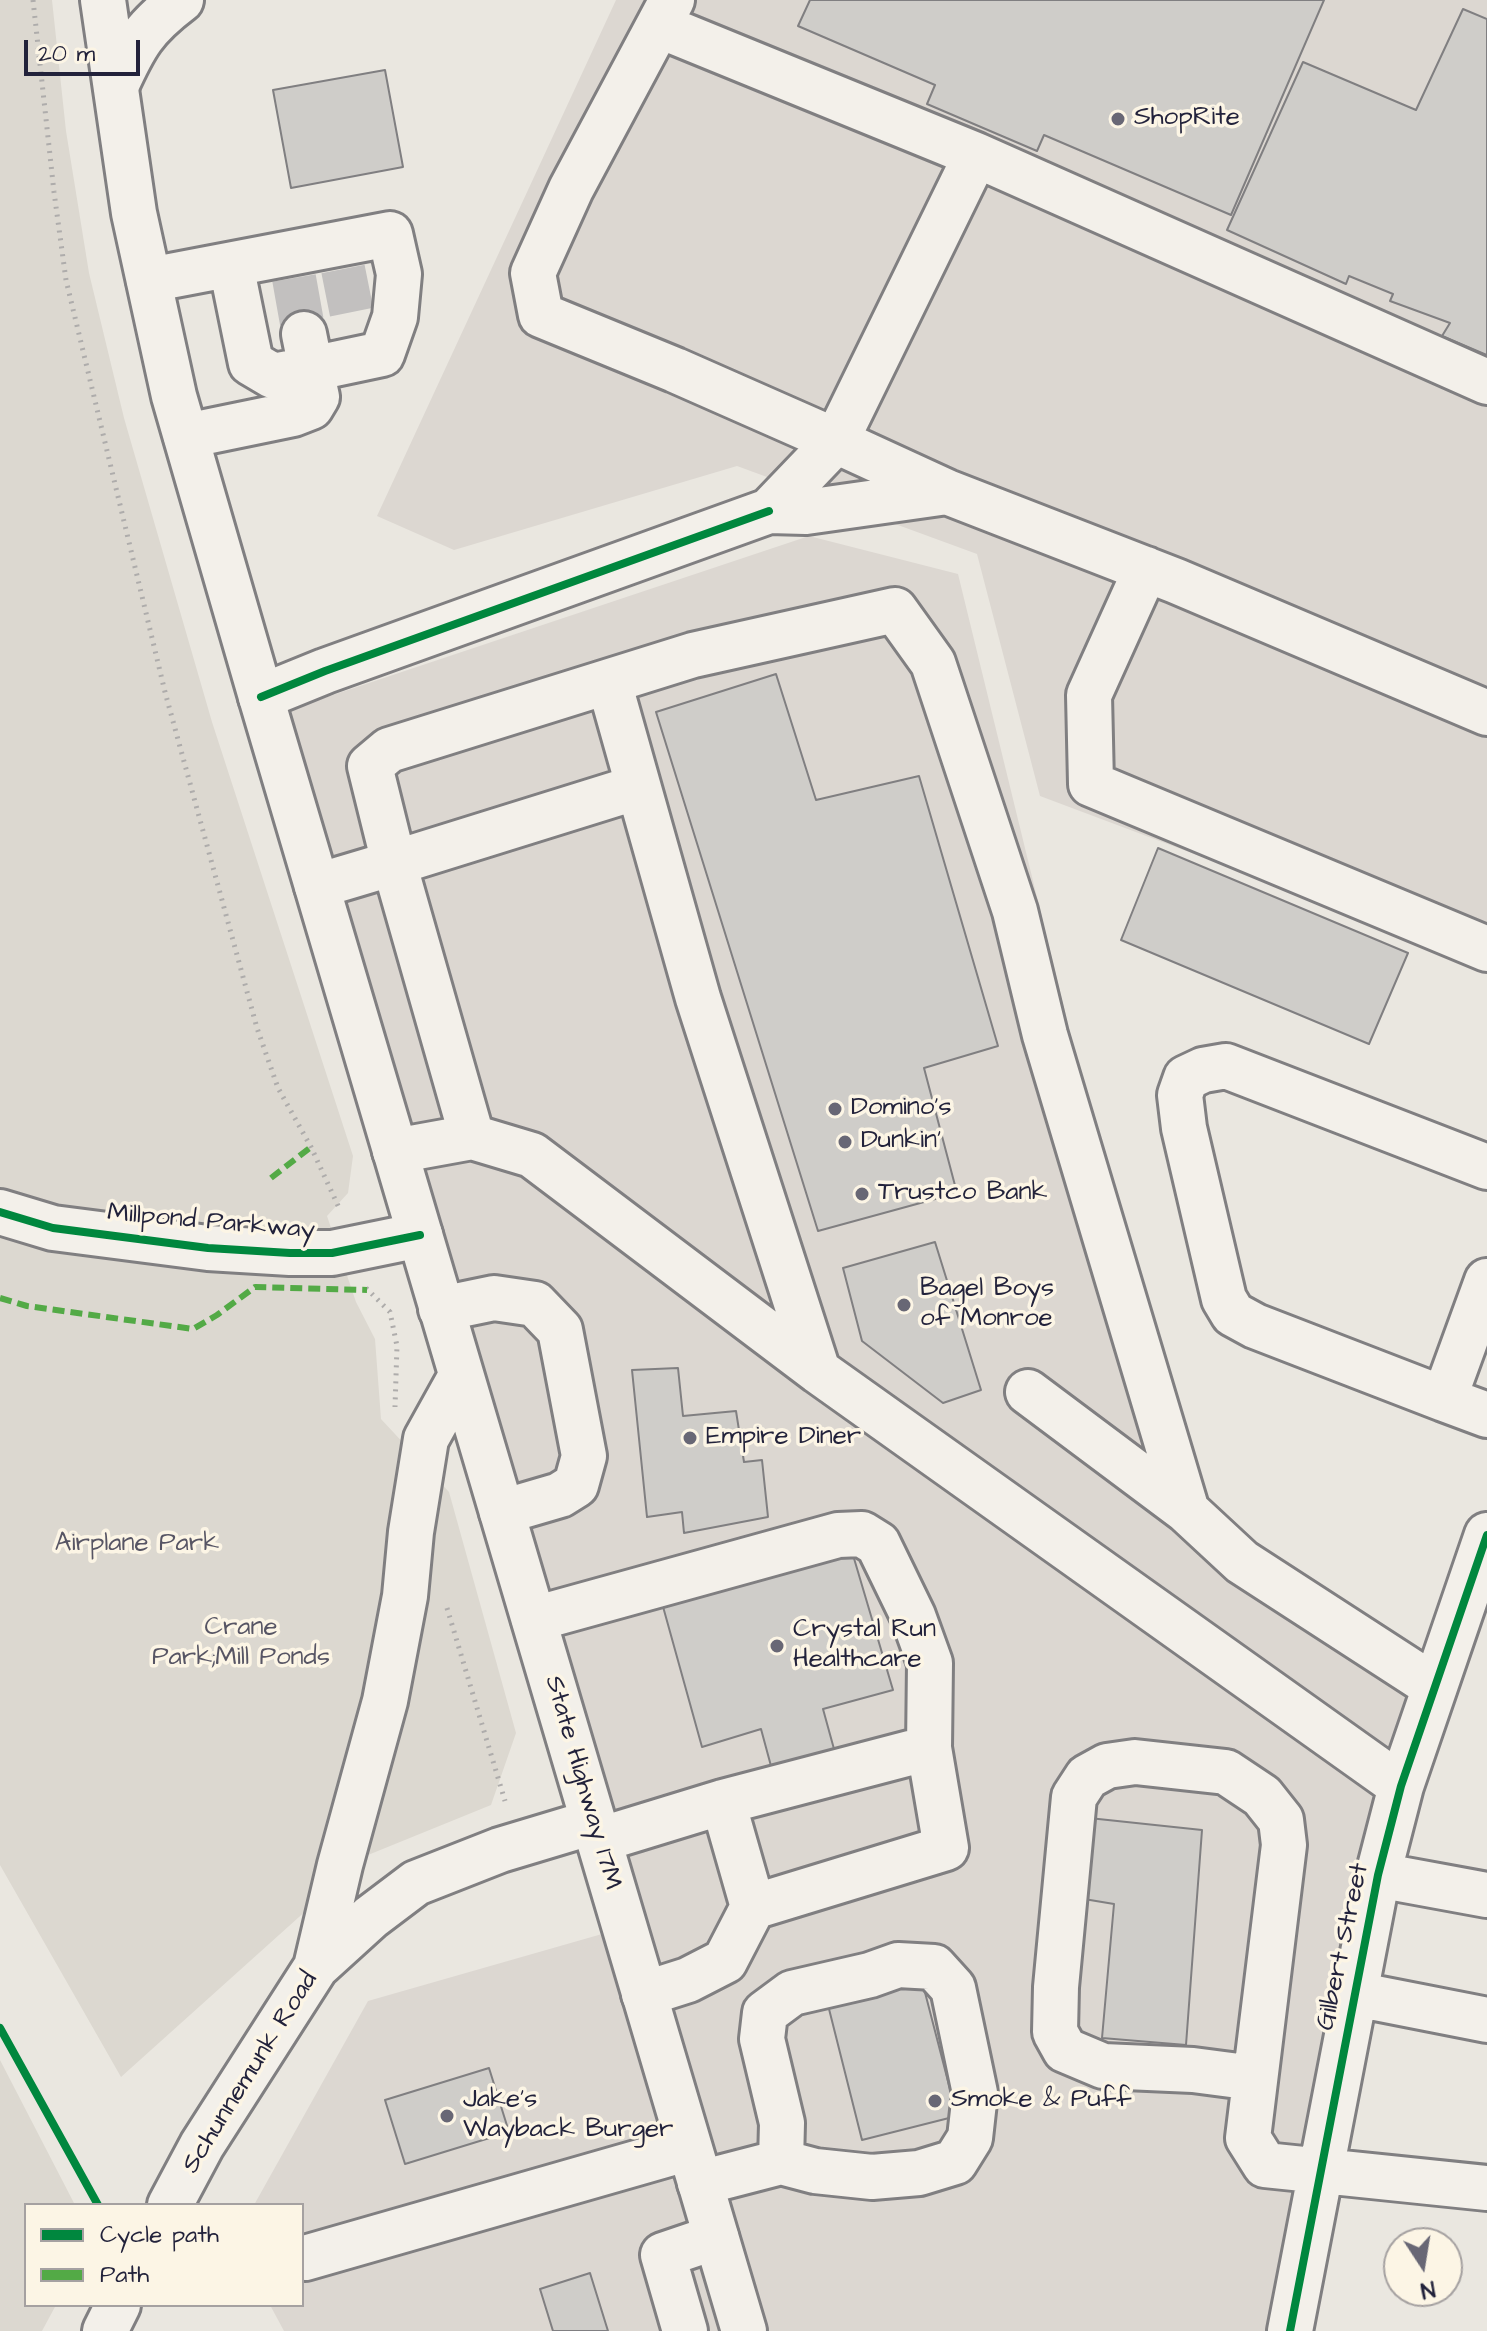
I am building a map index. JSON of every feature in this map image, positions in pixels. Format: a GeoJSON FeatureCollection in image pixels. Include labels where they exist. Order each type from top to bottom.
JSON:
{"type":"FeatureCollection","features":[{"type":"Feature","properties":{"kind":"main road","name":"State Highway 17M"},"geometry":{"type":"LineString","coordinates":[[103,0],[134,213],[174,396],[744,2331]]}},
{"type":"Feature","properties":{"kind":"main road"},"geometry":{"type":"LineString","coordinates":[[116,86],[132,51],[154,21],[181,0]]}},
{"type":"Feature","properties":{"kind":"main road"},"geometry":{"type":"LineString","coordinates":[[1487,382],[976,155],[666,13],[571,189],[533,273],[541,315],[675,370],[947,492],[1146,569],[1487,713]]}},
{"type":"Feature","properties":{"kind":"main road"},"geometry":{"type":"LineString","coordinates":[[769,511],[836,441],[976,155]]}},
{"type":"Feature","properties":{"kind":"main road"},"geometry":{"type":"LineString","coordinates":[[149,280],[231,265],[292,266],[341,256],[390,234],[399,274],[395,317],[382,354],[358,341],[308,351],[273,376],[251,363],[231,265]]}},
{"type":"Feature","properties":{"kind":"main road"},"geometry":{"type":"LineString","coordinates":[[186,436],[293,414],[311,407],[317,397],[308,351]]}},
{"type":"Feature","properties":{"kind":"main road"},"geometry":{"type":"LineString","coordinates":[[261,697],[325,671],[769,511],[806,512],[947,492]]}},
{"type":"Feature","properties":{"kind":"main road"},"geometry":{"type":"LineString","coordinates":[[1146,569],[1089,695],[1091,784],[1487,949]]}},
{"type":"Feature","properties":{"kind":"main road"},"geometry":{"type":"LineString","coordinates":[[472,1137],[394,863],[370,766],[389,750],[693,655],[895,610],[933,663],[1015,911],[1045,1035],[1187,1511]]}},
{"type":"Feature","properties":{"kind":"main road"},"geometry":{"type":"LineString","coordinates":[[609,682],[702,1013],[818,1371]]}},
{"type":"Feature","properties":{"kind":"main road"},"geometry":{"type":"LineString","coordinates":[[317,886],[638,787]]}},
{"type":"Feature","properties":{"kind":"main road"},"geometry":{"type":"LineString","coordinates":[[1487,1167],[1226,1066],[1203,1070],[1186,1078],[1180,1095],[1184,1128],[1224,1299],[1233,1314],[1255,1326],[1487,1415]]}},
{"type":"Feature","properties":{"kind":"main road"},"geometry":{"type":"LineString","coordinates":[[395,1151],[472,1137],[532,1155],[818,1371],[1401,1786]]}},
{"type":"Feature","properties":{"kind":"main road","name":"Millpond Parkway"},"geometry":{"type":"LineString","coordinates":[[0,1212],[53,1228],[208,1248],[290,1253],[352,1250],[420,1235]]}},
{"type":"Feature","properties":{"kind":"main road"},"geometry":{"type":"LineString","coordinates":[[1444,1399],[1487,1281]]}},
{"type":"Feature","properties":{"kind":"main road"},"geometry":{"type":"LineString","coordinates":[[441,1309],[494,1298],[535,1304],[560,1330],[584,1456],[576,1485],[560,1495],[502,1512]]}},
{"type":"Feature","properties":{"kind":"main road"},"geometry":{"type":"LineString","coordinates":[[316,1967],[385,1701],[405,1596],[411,1532],[426,1439],[461,1376]]}},
{"type":"Feature","properties":{"kind":"main road"},"geometry":{"type":"LineString","coordinates":[[1028,1392],[1187,1511],[1242,1562],[1435,1687]]}},
{"type":"Feature","properties":{"kind":"main road"},"geometry":{"type":"LineString","coordinates":[[534,1619],[838,1535],[862,1534],[878,1544],[913,1616],[930,1663],[929,1748],[946,1848],[753,1907]]}},
{"type":"Feature","properties":{"kind":"main road","name":"Gilbert Street"},"geometry":{"type":"LineString","coordinates":[[1290,2331],[1378,1875],[1401,1786],[1487,1535]]}},
{"type":"Feature","properties":{"kind":"main road","name":"Schunnemunk Road"},"geometry":{"type":"LineString","coordinates":[[171,2203],[202,2145],[316,1967],[371,1917],[416,1883],[500,1850],[723,1802],[929,1748]]}},
{"type":"Feature","properties":{"kind":"main road"},"geometry":{"type":"LineString","coordinates":[[1254,2078],[1193,2070],[1103,2066],[1065,2050],[1055,2032],[1056,1987],[1074,1797],[1087,1777],[1107,1766],[1135,1762],[1226,1772],[1262,1796],[1281,1820],[1284,1845],[1248,2138],[1265,2165],[1487,2188]]}},
{"type":"Feature","properties":{"kind":"main road"},"geometry":{"type":"LineString","coordinates":[[644,1994],[688,1980],[725,1961],[753,1907],[723,1802]]}},
{"type":"Feature","properties":{"kind":"main road"},"geometry":{"type":"LineString","coordinates":[[1378,1875],[1487,1895]]}},
{"type":"Feature","properties":{"kind":"main road"},"geometry":{"type":"LineString","coordinates":[[305,2258],[694,2166],[781,2162],[815,2171],[872,2177],[919,2173],[955,2162],[970,2138],[975,2093],[953,1988],[934,1967],[898,1965],[870,1975],[792,1993],[765,2013],[762,2039],[782,2123],[781,2162]]}},
{"type":"Feature","properties":{"kind":"main road"},"geometry":{"type":"LineString","coordinates":[[1355,1994],[1487,2020]]}},
{"type":"Feature","properties":{"kind":"main road"},"geometry":{"type":"LineString","coordinates":[[685,2331],[663,2255],[716,2237]]}},
{"type":"Feature","properties":{"kind":"main road"},"geometry":{"type":"LineString","coordinates":[[105,2331],[117,2307]]}},
{"type":"Feature","properties":{"kind":"path"},"geometry":{"type":"LineString","coordinates":[[33,0],[66,280],[165,692],[257,1028],[278,1088],[337,1201],[360,1279],[390,1312],[397,1346],[395,1420]]}},
{"type":"Feature","properties":{"kind":"path"},"geometry":{"type":"LineString","coordinates":[[444,1596],[505,1801]]}},
{"type":"Feature","properties":{"kind":"shaded area"},"geometry":{"type":"Polygon","coordinates":[[[616,0],[1487,0],[1487,964],[1040,796],[977,554],[737,466],[454,550],[377,516],[616,0]]]}},
{"type":"Feature","properties":{"kind":"shaded area"},"geometry":{"type":"Polygon","coordinates":[[[809,536],[958,574],[1187,1511],[1435,1687],[1290,2331],[284,2331],[271,2307],[304,2307],[304,2203],[255,2203],[368,2001],[623,1928],[267,717],[809,536]]]}},
{"type":"Feature","properties":{"kind":"green space","name":"Crane Park;Mill Ponds"},"geometry":{"type":"Polygon","coordinates":[[[0,0],[52,0],[66,131],[89,273],[124,418],[212,722],[353,1156],[348,1193],[327,1216],[356,1302],[375,1339],[381,1419],[449,1492],[516,1733],[491,1805],[368,1855],[121,2077],[0,1865],[0,0]]]}},
{"type":"Feature","properties":{"kind":"green space"},"geometry":{"type":"Polygon","coordinates":[[[0,2060],[74,2203],[24,2203],[24,2307],[55,2307],[42,2331],[0,2331],[0,2060]]]}},
{"type":"Feature","properties":{"kind":"building","name":"ShopRite"},"geometry":{"type":"Polygon","coordinates":[[[810,0],[1324,0],[1231,215],[1044,135],[1037,151],[927,104],[935,85],[798,26],[810,0]]]}},
{"type":"Feature","properties":{"kind":"building"},"geometry":{"type":"Polygon","coordinates":[[[1463,9],[1487,19],[1487,355],[1442,336],[1450,323],[1390,301],[1393,294],[1349,276],[1346,284],[1227,230],[1303,62],[1416,110],[1463,9]]]}},
{"type":"Feature","properties":{"kind":"building"},"geometry":{"type":"Polygon","coordinates":[[[385,70],[403,167],[291,188],[273,90],[385,70]]]}},
{"type":"Feature","properties":{"kind":"building"},"geometry":{"type":"Polygon","coordinates":[[[776,674],[816,800],[919,776],[998,1046],[924,1068],[957,1193],[818,1231],[656,712],[776,674]]]}},
{"type":"Feature","properties":{"kind":"building"},"geometry":{"type":"Polygon","coordinates":[[[1158,848],[1408,953],[1369,1044],[1121,940],[1158,848]]]}},
{"type":"Feature","properties":{"kind":"building","name":"Bagel Boys of Monroe"},"geometry":{"type":"Polygon","coordinates":[[[935,1242],[981,1390],[943,1403],[862,1341],[843,1268],[935,1242]]]}},
{"type":"Feature","properties":{"kind":"building","name":"Empire Diner"},"geometry":{"type":"Polygon","coordinates":[[[678,1368],[683,1416],[736,1411],[744,1462],[762,1460],[768,1517],[684,1533],[682,1512],[647,1517],[632,1370],[678,1368]]]}},
{"type":"Feature","properties":{"kind":"building","name":"Crystal Run Healthcare"},"geometry":{"type":"Polygon","coordinates":[[[853,1555],[893,1690],[823,1709],[834,1749],[771,1766],[761,1729],[702,1747],[662,1603],[853,1555]]]}},
{"type":"Feature","properties":{"kind":"building"},"geometry":{"type":"Polygon","coordinates":[[[1089,1818],[1202,1830],[1186,2045],[1102,2038],[1114,1904],[1084,1899],[1089,1818]]]}},
{"type":"Feature","properties":{"kind":"building"},"geometry":{"type":"Polygon","coordinates":[[[921,1977],[957,2116],[862,2140],[827,2001],[921,1977]]]}},
{"type":"Feature","properties":{"kind":"building","name":"Jake's Wayback Burger"},"geometry":{"type":"Polygon","coordinates":[[[489,2068],[509,2132],[405,2164],[385,2100],[489,2068]]]}},
{"type":"Feature","properties":{"kind":"building"},"geometry":{"type":"Polygon","coordinates":[[[590,2273],[608,2331],[553,2331],[540,2289],[590,2273]]]}},
{"type":"Feature","properties":{"kind":"tunnel"},"geometry":{"type":"LineString","coordinates":[[343,269],[354,324]]}},
{"type":"Feature","properties":{"kind":"tunnel"},"geometry":{"type":"LineString","coordinates":[[294,278],[304,334]]}},
{"type":"Feature","properties":{"kind":"marked path"},"geometry":{"type":"LineString","coordinates":[[271,1178],[311,1147]]}},
{"type":"Feature","properties":{"kind":"marked path"},"geometry":{"type":"LineString","coordinates":[[0,1298],[27,1306],[193,1329],[255,1287],[367,1290]]}},
{"type":"Feature","properties":{"kind":"cycle path"},"geometry":{"type":"LineString","coordinates":[[261,697],[325,671],[769,511]]}},
{"type":"Feature","properties":{"kind":"cycle path"},"geometry":{"type":"LineString","coordinates":[[0,1212],[53,1228],[208,1248],[290,1253],[332,1253],[420,1235]]}},
{"type":"Feature","properties":{"kind":"cycle path"},"geometry":{"type":"LineString","coordinates":[[1290,2331],[1378,1875],[1401,1786],[1487,1535]]}},
{"type":"Feature","properties":{"kind":"cycle path"},"geometry":{"type":"LineString","coordinates":[[0,2028],[97,2203]]}},
{"type":"Feature","properties":{"kind":"place","name":"ShopRite"},"geometry":{"type":"Point","coordinates":[1118,119]}},
{"type":"Feature","properties":{"kind":"place","name":"Domino's"},"geometry":{"type":"Point","coordinates":[835,1109]}},
{"type":"Feature","properties":{"kind":"place","name":"Dunkin'"},"geometry":{"type":"Point","coordinates":[845,1142]}},
{"type":"Feature","properties":{"kind":"place","name":"Trustco Bank"},"geometry":{"type":"Point","coordinates":[862,1194]}},
{"type":"Feature","properties":{"kind":"place","name":"Bagel Boys of Monroe"},"geometry":{"type":"Point","coordinates":[904,1305]}},
{"type":"Feature","properties":{"kind":"place","name":"Empire Diner"},"geometry":{"type":"Point","coordinates":[690,1438]}},
{"type":"Feature","properties":{"kind":"place","name":"Crystal Run Healthcare"},"geometry":{"type":"Point","coordinates":[777,1646]}},
{"type":"Feature","properties":{"kind":"place","name":"Smoke & Puff"},"geometry":{"type":"Point","coordinates":[935,2101]}},
{"type":"Feature","properties":{"kind":"place","name":"Jake's Wayback Burger"},"geometry":{"type":"Point","coordinates":[447,2116]}},
{"type":"Feature","properties":{"kind":"park label","name":"Airplane Park"},"geometry":{"type":"Point","coordinates":[137,1545]}}]}
